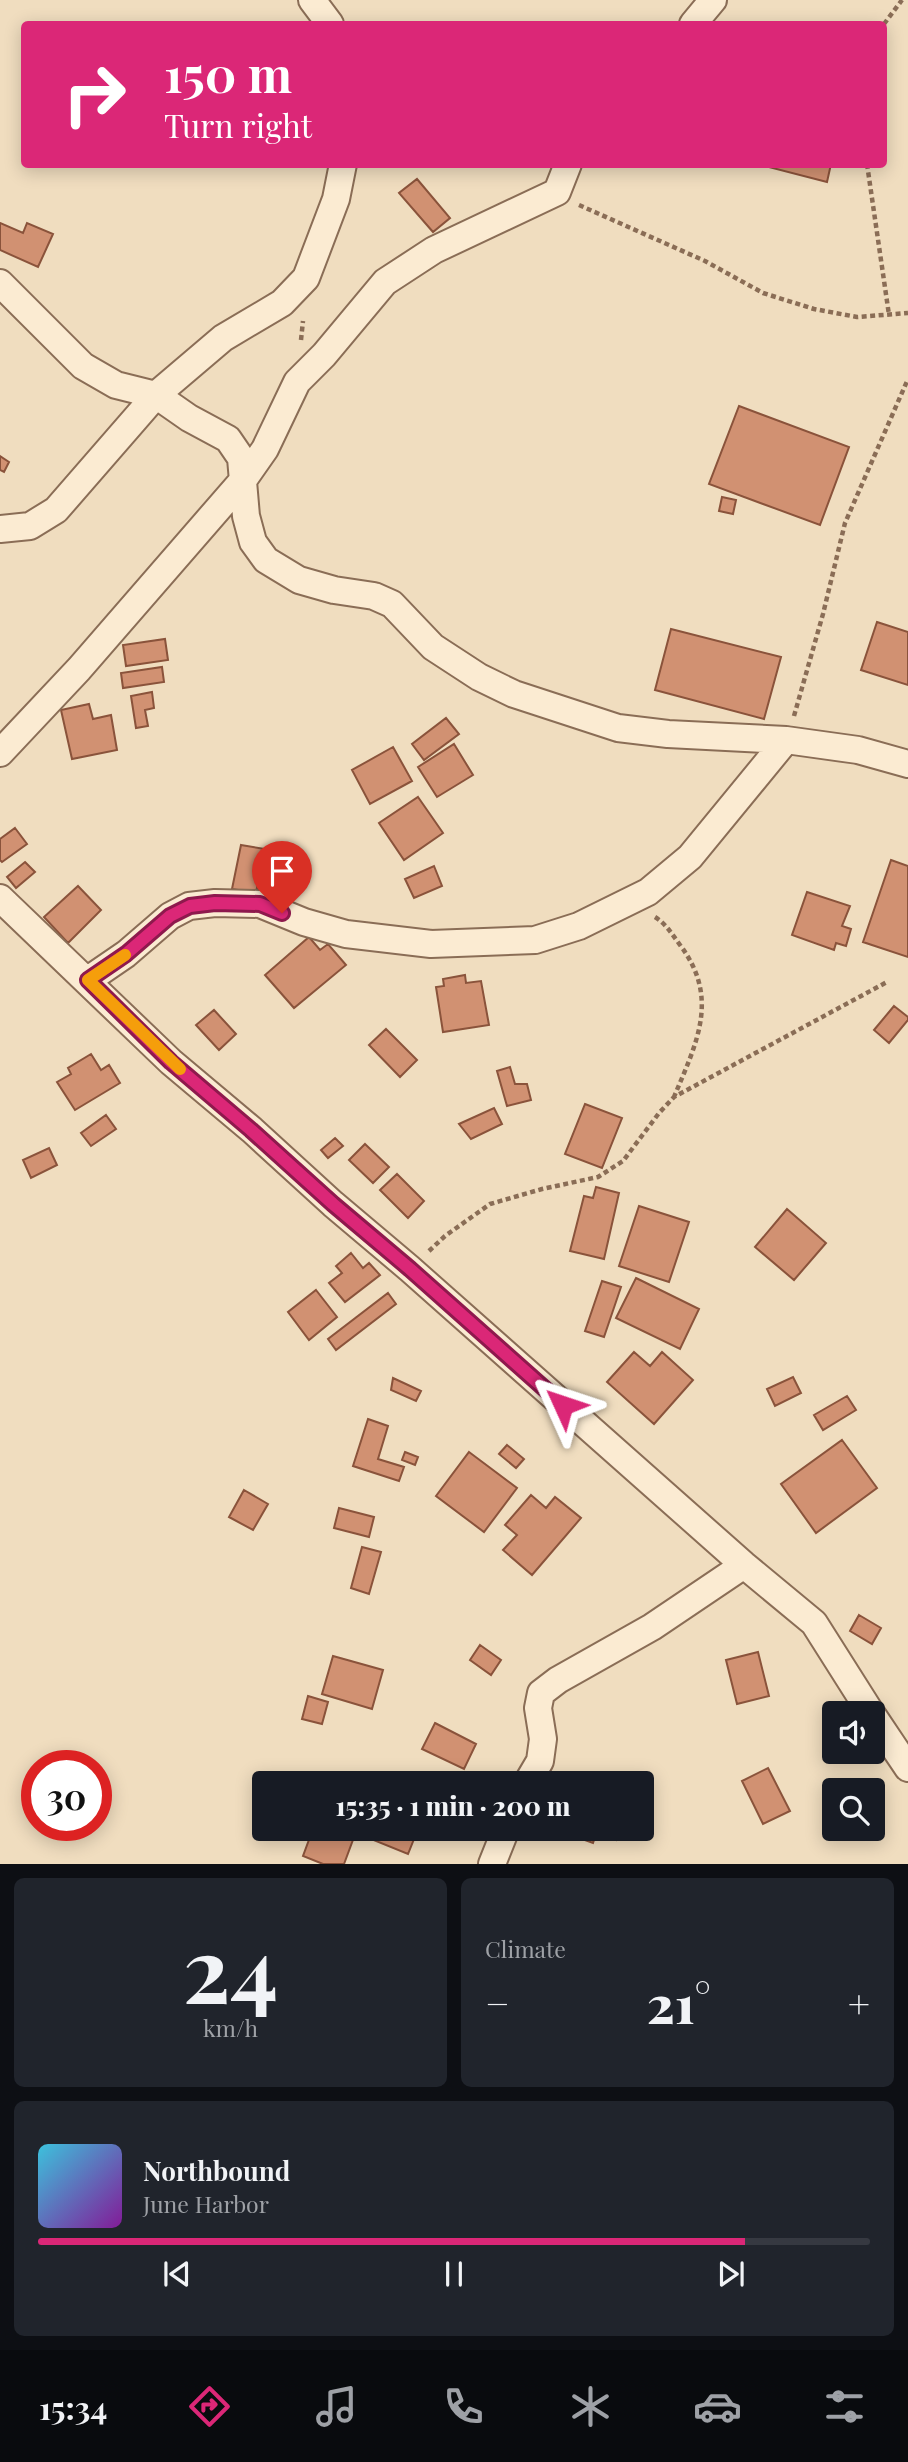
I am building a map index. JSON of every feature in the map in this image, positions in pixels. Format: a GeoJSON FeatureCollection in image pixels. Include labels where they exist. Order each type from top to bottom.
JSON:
{"type":"FeatureCollection","features":[{"type":"Feature","properties":{"kind":"street"},"geometry":{"type":"LineString","coordinates":[[313,0],[328,21]]}},
{"type":"Feature","properties":{"kind":"street"},"geometry":{"type":"LineString","coordinates":[[696,21],[713,0]]}},
{"type":"Feature","properties":{"kind":"street"},"geometry":{"type":"LineString","coordinates":[[0,528],[30,526],[56,510],[156,395],[223,338],[282,303],[306,278],[336,199],[341,168]]}},
{"type":"Feature","properties":{"kind":"street"},"geometry":{"type":"LineString","coordinates":[[0,753],[79,669],[244,479],[265,449],[290,392],[384,282],[434,250],[557,192],[566,168]]}},
{"type":"Feature","properties":{"kind":"street"},"geometry":{"type":"LineString","coordinates":[[0,283],[83,366],[116,385],[156,395],[189,418],[228,439],[241,457],[246,516],[253,542],[266,560],[299,580],[334,590],[374,596],[392,604],[433,647],[480,677],[514,694],[618,728],[668,734],[786,740],[858,750],[908,764]]}},
{"type":"Feature","properties":{"kind":"street"},"geometry":{"type":"LineString","coordinates":[[88,980],[135,947],[170,916],[190,906],[215,903],[260,904],[304,922],[346,934],[431,944],[535,940],[579,926],[648,892],[690,857],[786,740]]}},
{"type":"Feature","properties":{"kind":"street"},"geometry":{"type":"LineString","coordinates":[[0,898],[171,1062],[410,1269],[744,1565],[814,1623],[863,1701]]}},
{"type":"Feature","properties":{"kind":"street"},"geometry":{"type":"LineString","coordinates":[[534,1771],[540,1761],[543,1739],[538,1708],[541,1693],[558,1680],[652,1627],[744,1565]]}},
{"type":"Feature","properties":{"kind":"street"},"geometry":{"type":"LineString","coordinates":[[885,1734],[908,1768]]}},
{"type":"Feature","properties":{"kind":"street"},"geometry":{"type":"LineString","coordinates":[[492,1864],[501,1841]]}},
{"type":"Feature","properties":{"kind":"path"},"geometry":{"type":"LineString","coordinates":[[886,21],[902,0]]}},
{"type":"Feature","properties":{"kind":"path"},"geometry":{"type":"LineString","coordinates":[[868,168],[889,315]]}},
{"type":"Feature","properties":{"kind":"path"},"geometry":{"type":"LineString","coordinates":[[557,192],[586,208],[705,261],[763,293],[814,309],[857,317],[908,313]]}},
{"type":"Feature","properties":{"kind":"path"},"geometry":{"type":"LineString","coordinates":[[298,382],[306,278]]}},
{"type":"Feature","properties":{"kind":"path"},"geometry":{"type":"LineString","coordinates":[[786,740],[801,696],[845,523],[908,379]]}},
{"type":"Feature","properties":{"kind":"path"},"geometry":{"type":"LineString","coordinates":[[631,901],[664,923],[693,961],[703,991],[701,1024],[674,1097]]}},
{"type":"Feature","properties":{"kind":"path"},"geometry":{"type":"LineString","coordinates":[[410,1269],[445,1236],[490,1204],[598,1177],[623,1161],[674,1097],[887,982]]}},
{"type":"Feature","properties":{"kind":"building"},"geometry":{"type":"Polygon","coordinates":[[[773,168],[830,168],[827,182],[773,168]]]}},
{"type":"Feature","properties":{"kind":"building"},"geometry":{"type":"Polygon","coordinates":[[[417,179],[450,218],[433,232],[399,193],[417,179]]]}},
{"type":"Feature","properties":{"kind":"building"},"geometry":{"type":"Polygon","coordinates":[[[0,223],[23,233],[27,223],[53,234],[38,267],[0,250],[0,223]]]}},
{"type":"Feature","properties":{"kind":"building"},"geometry":{"type":"Polygon","coordinates":[[[739,406],[849,447],[820,525],[709,484],[739,406]]]}},
{"type":"Feature","properties":{"kind":"building"},"geometry":{"type":"Polygon","coordinates":[[[0,456],[9,462],[4,472],[0,470],[0,456]]]}},
{"type":"Feature","properties":{"kind":"building"},"geometry":{"type":"Polygon","coordinates":[[[722,497],[736,500],[733,514],[719,511],[722,497]]]}},
{"type":"Feature","properties":{"kind":"building"},"geometry":{"type":"Polygon","coordinates":[[[877,622],[908,632],[908,685],[861,670],[877,622]]]}},
{"type":"Feature","properties":{"kind":"building"},"geometry":{"type":"Polygon","coordinates":[[[671,629],[781,657],[764,719],[655,690],[671,629]]]}},
{"type":"Feature","properties":{"kind":"building"},"geometry":{"type":"Polygon","coordinates":[[[165,639],[168,660],[126,666],[123,645],[165,639]]]}},
{"type":"Feature","properties":{"kind":"building"},"geometry":{"type":"Polygon","coordinates":[[[162,667],[164,682],[123,688],[121,673],[162,667]]]}},
{"type":"Feature","properties":{"kind":"building"},"geometry":{"type":"Polygon","coordinates":[[[152,692],[154,708],[145,710],[148,726],[136,728],[131,696],[152,692]]]}},
{"type":"Feature","properties":{"kind":"building"},"geometry":{"type":"Polygon","coordinates":[[[89,704],[93,719],[111,715],[117,750],[72,759],[61,710],[89,704]]]}},
{"type":"Feature","properties":{"kind":"building"},"geometry":{"type":"Polygon","coordinates":[[[446,718],[459,734],[424,760],[412,744],[446,718]]]}},
{"type":"Feature","properties":{"kind":"building"},"geometry":{"type":"Polygon","coordinates":[[[454,744],[473,775],[437,797],[418,767],[454,744]]]}},
{"type":"Feature","properties":{"kind":"building"},"geometry":{"type":"Polygon","coordinates":[[[393,747],[412,781],[370,804],[352,770],[393,747]]]}},
{"type":"Feature","properties":{"kind":"building"},"geometry":{"type":"Polygon","coordinates":[[[418,797],[443,833],[404,860],[379,823],[418,797]]]}},
{"type":"Feature","properties":{"kind":"building"},"geometry":{"type":"Polygon","coordinates":[[[15,828],[27,844],[2,862],[0,839],[15,828]]]}},
{"type":"Feature","properties":{"kind":"building"},"geometry":{"type":"Polygon","coordinates":[[[241,845],[265,849],[256,893],[232,889],[241,845]]]}},
{"type":"Feature","properties":{"kind":"building"},"geometry":{"type":"Polygon","coordinates":[[[891,860],[908,866],[908,957],[863,942],[891,860]]]}},
{"type":"Feature","properties":{"kind":"building"},"geometry":{"type":"Polygon","coordinates":[[[25,862],[35,872],[16,888],[7,877],[25,862]]]}},
{"type":"Feature","properties":{"kind":"building"},"geometry":{"type":"Polygon","coordinates":[[[434,866],[442,886],[414,898],[405,879],[434,866]]]}},
{"type":"Feature","properties":{"kind":"building"},"geometry":{"type":"Polygon","coordinates":[[[78,886],[101,910],[68,943],[44,917],[78,886]]]}},
{"type":"Feature","properties":{"kind":"building"},"geometry":{"type":"Polygon","coordinates":[[[807,892],[850,906],[842,926],[851,929],[846,946],[836,943],[834,950],[792,935],[807,892]]]}},
{"type":"Feature","properties":{"kind":"building"},"geometry":{"type":"Polygon","coordinates":[[[309,937],[320,950],[328,944],[346,965],[294,1008],[265,975],[309,937]]]}},
{"type":"Feature","properties":{"kind":"building"},"geometry":{"type":"Polygon","coordinates":[[[465,975],[466,983],[481,981],[489,1025],[443,1032],[436,987],[444,986],[443,979],[465,975]]]}},
{"type":"Feature","properties":{"kind":"building"},"geometry":{"type":"Polygon","coordinates":[[[894,1006],[908,1017],[908,1020],[889,1043],[874,1030],[894,1006]]]}},
{"type":"Feature","properties":{"kind":"building"},"geometry":{"type":"Polygon","coordinates":[[[214,1010],[236,1034],[219,1050],[196,1025],[214,1010]]]}},
{"type":"Feature","properties":{"kind":"building"},"geometry":{"type":"Polygon","coordinates":[[[386,1029],[417,1060],[400,1077],[369,1045],[386,1029]]]}},
{"type":"Feature","properties":{"kind":"building"},"geometry":{"type":"Polygon","coordinates":[[[91,1054],[101,1070],[109,1065],[120,1083],[75,1110],[57,1082],[71,1074],[68,1068],[91,1054]]]}},
{"type":"Feature","properties":{"kind":"building"},"geometry":{"type":"Polygon","coordinates":[[[510,1067],[515,1084],[527,1084],[531,1100],[507,1106],[497,1071],[510,1067]]]}},
{"type":"Feature","properties":{"kind":"building"},"geometry":{"type":"Polygon","coordinates":[[[585,1104],[622,1118],[602,1168],[565,1154],[585,1104]]]}},
{"type":"Feature","properties":{"kind":"building"},"geometry":{"type":"Polygon","coordinates":[[[494,1108],[502,1124],[471,1139],[459,1124],[494,1108]]]}},
{"type":"Feature","properties":{"kind":"building"},"geometry":{"type":"Polygon","coordinates":[[[106,1115],[116,1129],[91,1146],[81,1133],[106,1115]]]}},
{"type":"Feature","properties":{"kind":"building"},"geometry":{"type":"Polygon","coordinates":[[[335,1138],[343,1146],[328,1158],[321,1150],[335,1138]]]}},
{"type":"Feature","properties":{"kind":"building"},"geometry":{"type":"Polygon","coordinates":[[[365,1144],[389,1167],[373,1183],[349,1160],[365,1144]]]}},
{"type":"Feature","properties":{"kind":"building"},"geometry":{"type":"Polygon","coordinates":[[[49,1148],[57,1165],[31,1178],[23,1160],[49,1148]]]}},
{"type":"Feature","properties":{"kind":"building"},"geometry":{"type":"Polygon","coordinates":[[[397,1174],[424,1201],[408,1218],[380,1190],[397,1174]]]}},
{"type":"Feature","properties":{"kind":"building"},"geometry":{"type":"Polygon","coordinates":[[[596,1187],[619,1193],[604,1259],[570,1251],[584,1196],[593,1198],[596,1187]]]}},
{"type":"Feature","properties":{"kind":"building"},"geometry":{"type":"Polygon","coordinates":[[[639,1206],[689,1222],[669,1282],[619,1266],[639,1206]]]}},
{"type":"Feature","properties":{"kind":"building"},"geometry":{"type":"Polygon","coordinates":[[[787,1209],[826,1243],[794,1280],[755,1247],[787,1209]]]}},
{"type":"Feature","properties":{"kind":"building"},"geometry":{"type":"Polygon","coordinates":[[[351,1253],[363,1268],[369,1263],[380,1275],[345,1302],[329,1283],[342,1273],[336,1266],[351,1253]]]}},
{"type":"Feature","properties":{"kind":"building"},"geometry":{"type":"Polygon","coordinates":[[[636,1278],[699,1309],[680,1349],[616,1318],[636,1278]]]}},
{"type":"Feature","properties":{"kind":"building"},"geometry":{"type":"Polygon","coordinates":[[[602,1281],[621,1287],[604,1337],[585,1331],[602,1281]]]}},
{"type":"Feature","properties":{"kind":"building"},"geometry":{"type":"Polygon","coordinates":[[[316,1290],[337,1317],[309,1340],[288,1312],[316,1290]]]}},
{"type":"Feature","properties":{"kind":"building"},"geometry":{"type":"Polygon","coordinates":[[[388,1293],[396,1304],[336,1350],[328,1339],[388,1293]]]}},
{"type":"Feature","properties":{"kind":"building"},"geometry":{"type":"Polygon","coordinates":[[[634,1352],[650,1366],[662,1352],[693,1380],[654,1424],[607,1382],[634,1352]]]}},
{"type":"Feature","properties":{"kind":"building"},"geometry":{"type":"Polygon","coordinates":[[[793,1377],[801,1393],[775,1406],[767,1389],[793,1377]]]}},
{"type":"Feature","properties":{"kind":"building"},"geometry":{"type":"Polygon","coordinates":[[[393,1378],[421,1391],[416,1401],[391,1390],[393,1378]]]}},
{"type":"Feature","properties":{"kind":"building"},"geometry":{"type":"Polygon","coordinates":[[[847,1396],[856,1410],[823,1430],[814,1415],[847,1396]]]}},
{"type":"Feature","properties":{"kind":"building"},"geometry":{"type":"Polygon","coordinates":[[[368,1419],[388,1426],[378,1459],[404,1467],[399,1481],[353,1466],[368,1419]]]}},
{"type":"Feature","properties":{"kind":"building"},"geometry":{"type":"Polygon","coordinates":[[[842,1440],[877,1488],[816,1533],[781,1484],[842,1440]]]}},
{"type":"Feature","properties":{"kind":"building"},"geometry":{"type":"Polygon","coordinates":[[[507,1445],[524,1459],[516,1468],[499,1454],[507,1445]]]}},
{"type":"Feature","properties":{"kind":"building"},"geometry":{"type":"Polygon","coordinates":[[[405,1452],[418,1457],[415,1465],[402,1460],[405,1452]]]}},
{"type":"Feature","properties":{"kind":"building"},"geometry":{"type":"Polygon","coordinates":[[[469,1452],[517,1488],[484,1532],[436,1496],[469,1452]]]}},
{"type":"Feature","properties":{"kind":"building"},"geometry":{"type":"Polygon","coordinates":[[[244,1490],[268,1504],[253,1530],[229,1517],[244,1490]]]}},
{"type":"Feature","properties":{"kind":"building"},"geometry":{"type":"Polygon","coordinates":[[[531,1495],[546,1508],[555,1497],[581,1518],[532,1575],[503,1550],[517,1535],[505,1525],[531,1495]]]}},
{"type":"Feature","properties":{"kind":"building"},"geometry":{"type":"Polygon","coordinates":[[[339,1508],[374,1517],[369,1537],[334,1528],[339,1508]]]}},
{"type":"Feature","properties":{"kind":"building"},"geometry":{"type":"Polygon","coordinates":[[[362,1547],[381,1552],[369,1594],[351,1588],[362,1547]]]}},
{"type":"Feature","properties":{"kind":"building"},"geometry":{"type":"Polygon","coordinates":[[[859,1615],[881,1628],[872,1644],[850,1631],[859,1615]]]}},
{"type":"Feature","properties":{"kind":"building"},"geometry":{"type":"Polygon","coordinates":[[[480,1645],[501,1660],[491,1675],[470,1660],[480,1645]]]}},
{"type":"Feature","properties":{"kind":"building"},"geometry":{"type":"Polygon","coordinates":[[[758,1652],[769,1696],[737,1704],[726,1660],[758,1652]]]}},
{"type":"Feature","properties":{"kind":"building"},"geometry":{"type":"Polygon","coordinates":[[[333,1656],[383,1670],[372,1709],[322,1694],[333,1656]]]}},
{"type":"Feature","properties":{"kind":"building"},"geometry":{"type":"Polygon","coordinates":[[[308,1696],[328,1702],[322,1724],[302,1719],[308,1696]]]}},
{"type":"Feature","properties":{"kind":"building"},"geometry":{"type":"Polygon","coordinates":[[[435,1723],[476,1744],[464,1769],[422,1749],[435,1723]]]}},
{"type":"Feature","properties":{"kind":"building"},"geometry":{"type":"Polygon","coordinates":[[[768,1768],[790,1811],[763,1824],[742,1781],[768,1768]]]}},
{"type":"Feature","properties":{"kind":"building"},"geometry":{"type":"Polygon","coordinates":[[[309,1841],[353,1841],[344,1864],[323,1864],[303,1856],[309,1841]]]}},
{"type":"Feature","properties":{"kind":"building"},"geometry":{"type":"Polygon","coordinates":[[[376,1841],[413,1841],[408,1854],[376,1841]]]}},
{"type":"Feature","properties":{"kind":"slow traffic"},"geometry":{"type":"LineString","coordinates":[[125,955],[88,980],[180,1069]]}},
{"type":"Feature","properties":{"kind":"route"},"geometry":{"type":"LineString","coordinates":[[282,913],[260,904],[215,903],[190,906],[170,916],[126,954],[88,980],[171,1062],[563,1405]]}}]}
